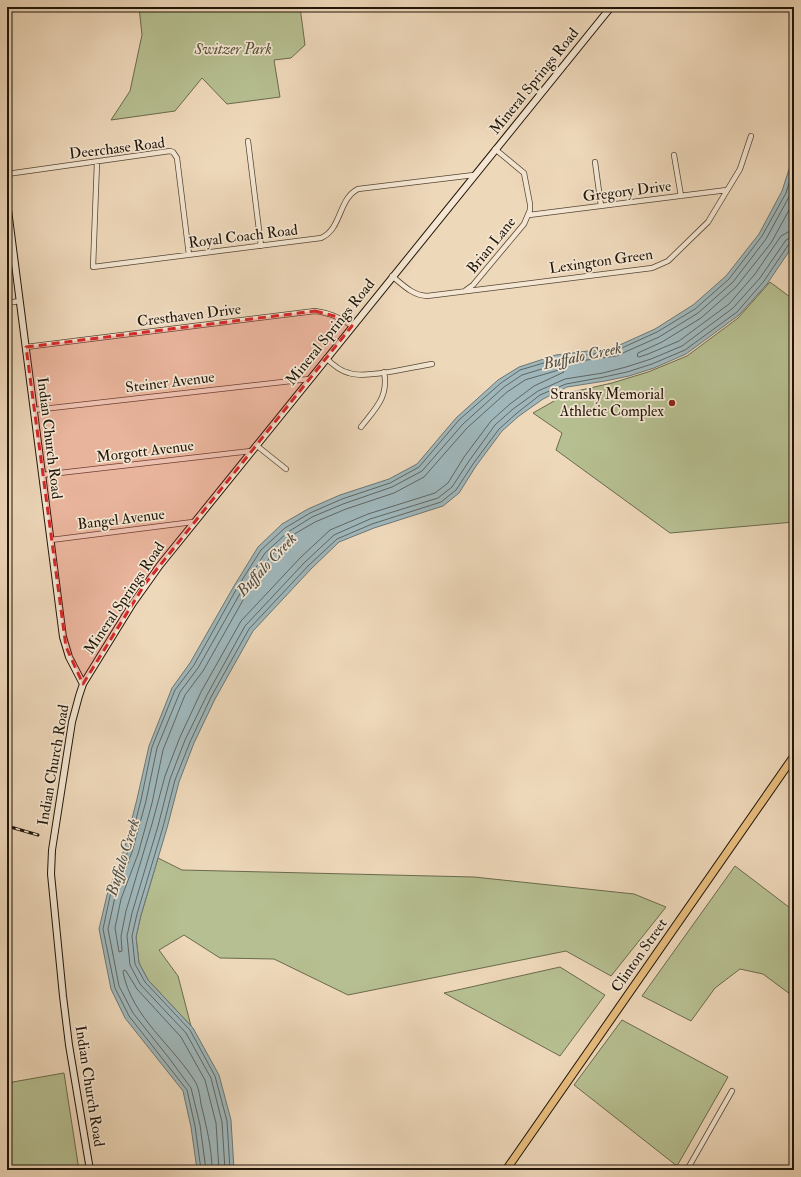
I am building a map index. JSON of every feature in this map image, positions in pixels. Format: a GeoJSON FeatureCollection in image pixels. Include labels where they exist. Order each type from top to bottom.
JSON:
{"type":"FeatureCollection","features":[{"type":"Feature","properties":{"kind":"main road","name":"Clinton Street"},"geometry":{"type":"LineString","coordinates":[[506,1170],[794,756]]}},
{"type":"Feature","properties":{"kind":"street","name":"Mineral Springs Road"},"geometry":{"type":"LineString","coordinates":[[83,684],[108,641],[145,584],[193,522],[611,7]]}},
{"type":"Feature","properties":{"kind":"street","name":"Lexington Green"},"geometry":{"type":"LineString","coordinates":[[392,276],[411,292],[421,296],[433,296],[659,266],[668,261],[711,219],[740,169],[751,136]]}},
{"type":"Feature","properties":{"kind":"street"},"geometry":{"type":"LineString","coordinates":[[248,141],[261,246]]}},
{"type":"Feature","properties":{"kind":"street","name":"Brian Lane"},"geometry":{"type":"LineString","coordinates":[[462,292],[474,285],[524,224],[529,215],[530,204],[524,173],[495,149]]}},
{"type":"Feature","properties":{"kind":"street","name":"Deerchase Road"},"geometry":{"type":"LineString","coordinates":[[7,174],[97,162],[166,150],[173,152],[177,158],[189,255]]}},
{"type":"Feature","properties":{"kind":"street"},"geometry":{"type":"LineString","coordinates":[[674,155],[681,196]]}},
{"type":"Feature","properties":{"kind":"street","name":"Royal Coach Road"},"geometry":{"type":"LineString","coordinates":[[97,162],[93,267],[321,238],[326,236],[333,228],[349,196],[358,189],[474,175]]}},
{"type":"Feature","properties":{"kind":"street"},"geometry":{"type":"LineString","coordinates":[[595,162],[601,206]]}},
{"type":"Feature","properties":{"kind":"street","name":"Gregory Drive"},"geometry":{"type":"LineString","coordinates":[[529,215],[728,190]]}},
{"type":"Feature","properties":{"kind":"street","name":"Indian Church Road"},"geometry":{"type":"LineString","coordinates":[[7,202],[63,637],[69,657],[83,684],[72,722],[52,850],[50,874],[62,996],[90,1170]]}},
{"type":"Feature","properties":{"kind":"street"},"geometry":{"type":"LineString","coordinates":[[7,303],[20,301]]}},
{"type":"Feature","properties":{"kind":"street","name":"Cresthaven Drive"},"geometry":{"type":"LineString","coordinates":[[26,347],[316,311],[338,317],[352,326]]}},
{"type":"Feature","properties":{"kind":"street"},"geometry":{"type":"LineString","coordinates":[[326,358],[335,366],[349,374],[363,375],[432,364]]}},
{"type":"Feature","properties":{"kind":"street"},"geometry":{"type":"LineString","coordinates":[[361,427],[382,399],[385,386],[384,372]]}},
{"type":"Feature","properties":{"kind":"street","name":"Steiner Avenue"},"geometry":{"type":"LineString","coordinates":[[34,410],[309,379]]}},
{"type":"Feature","properties":{"kind":"street"},"geometry":{"type":"LineString","coordinates":[[256,445],[286,469]]}},
{"type":"Feature","properties":{"kind":"street","name":"Morgott Avenue"},"geometry":{"type":"LineString","coordinates":[[42,475],[251,451]]}},
{"type":"Feature","properties":{"kind":"street","name":"Bangel Avenue"},"geometry":{"type":"LineString","coordinates":[[51,540],[193,522]]}},
{"type":"Feature","properties":{"kind":"street"},"geometry":{"type":"LineString","coordinates":[[687,1170],[732,1091]]}},
{"type":"Feature","properties":{"kind":"highlighted area"},"geometry":{"type":"Polygon","coordinates":[[[315,311],[338,317],[352,326],[145,584],[83,684],[66,647],[26,347],[315,311]]]}},
{"type":"Feature","properties":{"kind":"green space","name":"Switzer Park"},"geometry":{"type":"Polygon","coordinates":[[[139,7],[300,7],[305,45],[291,58],[274,60],[280,97],[227,104],[202,78],[175,111],[111,120],[130,91],[142,35],[139,7]]]}},
{"type":"Feature","properties":{"kind":"green space","name":"Stransky Memorial Athletic Complex"},"geometry":{"type":"Polygon","coordinates":[[[770,282],[794,300],[794,522],[670,533],[556,450],[562,433],[533,413],[568,393],[612,383],[648,372],[687,356],[738,318],[770,282]]]}},
{"type":"Feature","properties":{"kind":"green space"},"geometry":{"type":"Polygon","coordinates":[[[158,858],[182,870],[474,877],[634,894],[666,907],[611,976],[566,951],[348,995],[274,959],[220,958],[184,935],[159,950],[178,976],[191,1026],[148,980],[139,963],[136,937],[158,858]]]}},
{"type":"Feature","properties":{"kind":"green space"},"geometry":{"type":"Polygon","coordinates":[[[735,866],[794,911],[794,997],[763,974],[740,969],[715,988],[691,1021],[642,996],[735,866]]]}},
{"type":"Feature","properties":{"kind":"green space"},"geometry":{"type":"Polygon","coordinates":[[[560,967],[605,995],[560,1056],[444,993],[560,967]]]}},
{"type":"Feature","properties":{"kind":"green space"},"geometry":{"type":"Polygon","coordinates":[[[622,1020],[728,1077],[677,1166],[574,1085],[622,1020]]]}},
{"type":"Feature","properties":{"kind":"green space"},"geometry":{"type":"Polygon","coordinates":[[[64,1073],[79,1170],[7,1170],[7,1083],[64,1073]]]}},
{"type":"Feature","properties":{"kind":"water","name":"Buffalo Creek"},"geometry":{"type":"Polygon","coordinates":[[[794,154],[794,244],[767,284],[739,315],[686,354],[654,368],[629,376],[567,387],[543,399],[519,416],[502,431],[476,466],[459,493],[443,506],[374,528],[339,542],[311,569],[253,631],[215,699],[194,743],[179,782],[136,937],[139,963],[148,980],[193,1028],[219,1075],[231,1120],[234,1170],[197,1170],[191,1127],[183,1091],[125,1018],[111,989],[99,929],[107,895],[124,850],[149,746],[172,688],[190,663],[258,547],[282,524],[308,509],[340,495],[389,479],[417,464],[456,418],[498,380],[519,367],[556,355],[613,348],[655,329],[693,305],[726,276],[759,234],[782,191],[794,154]]]}},
{"type":"Feature","properties":{"kind":"railway"},"geometry":{"type":"LineString","coordinates":[[7,826],[38,835]]}},
{"type":"Feature","properties":{"kind":"place","name":"Stransky Memorial Athletic Complex"},"geometry":{"type":"Point","coordinates":[672,403]}}]}
